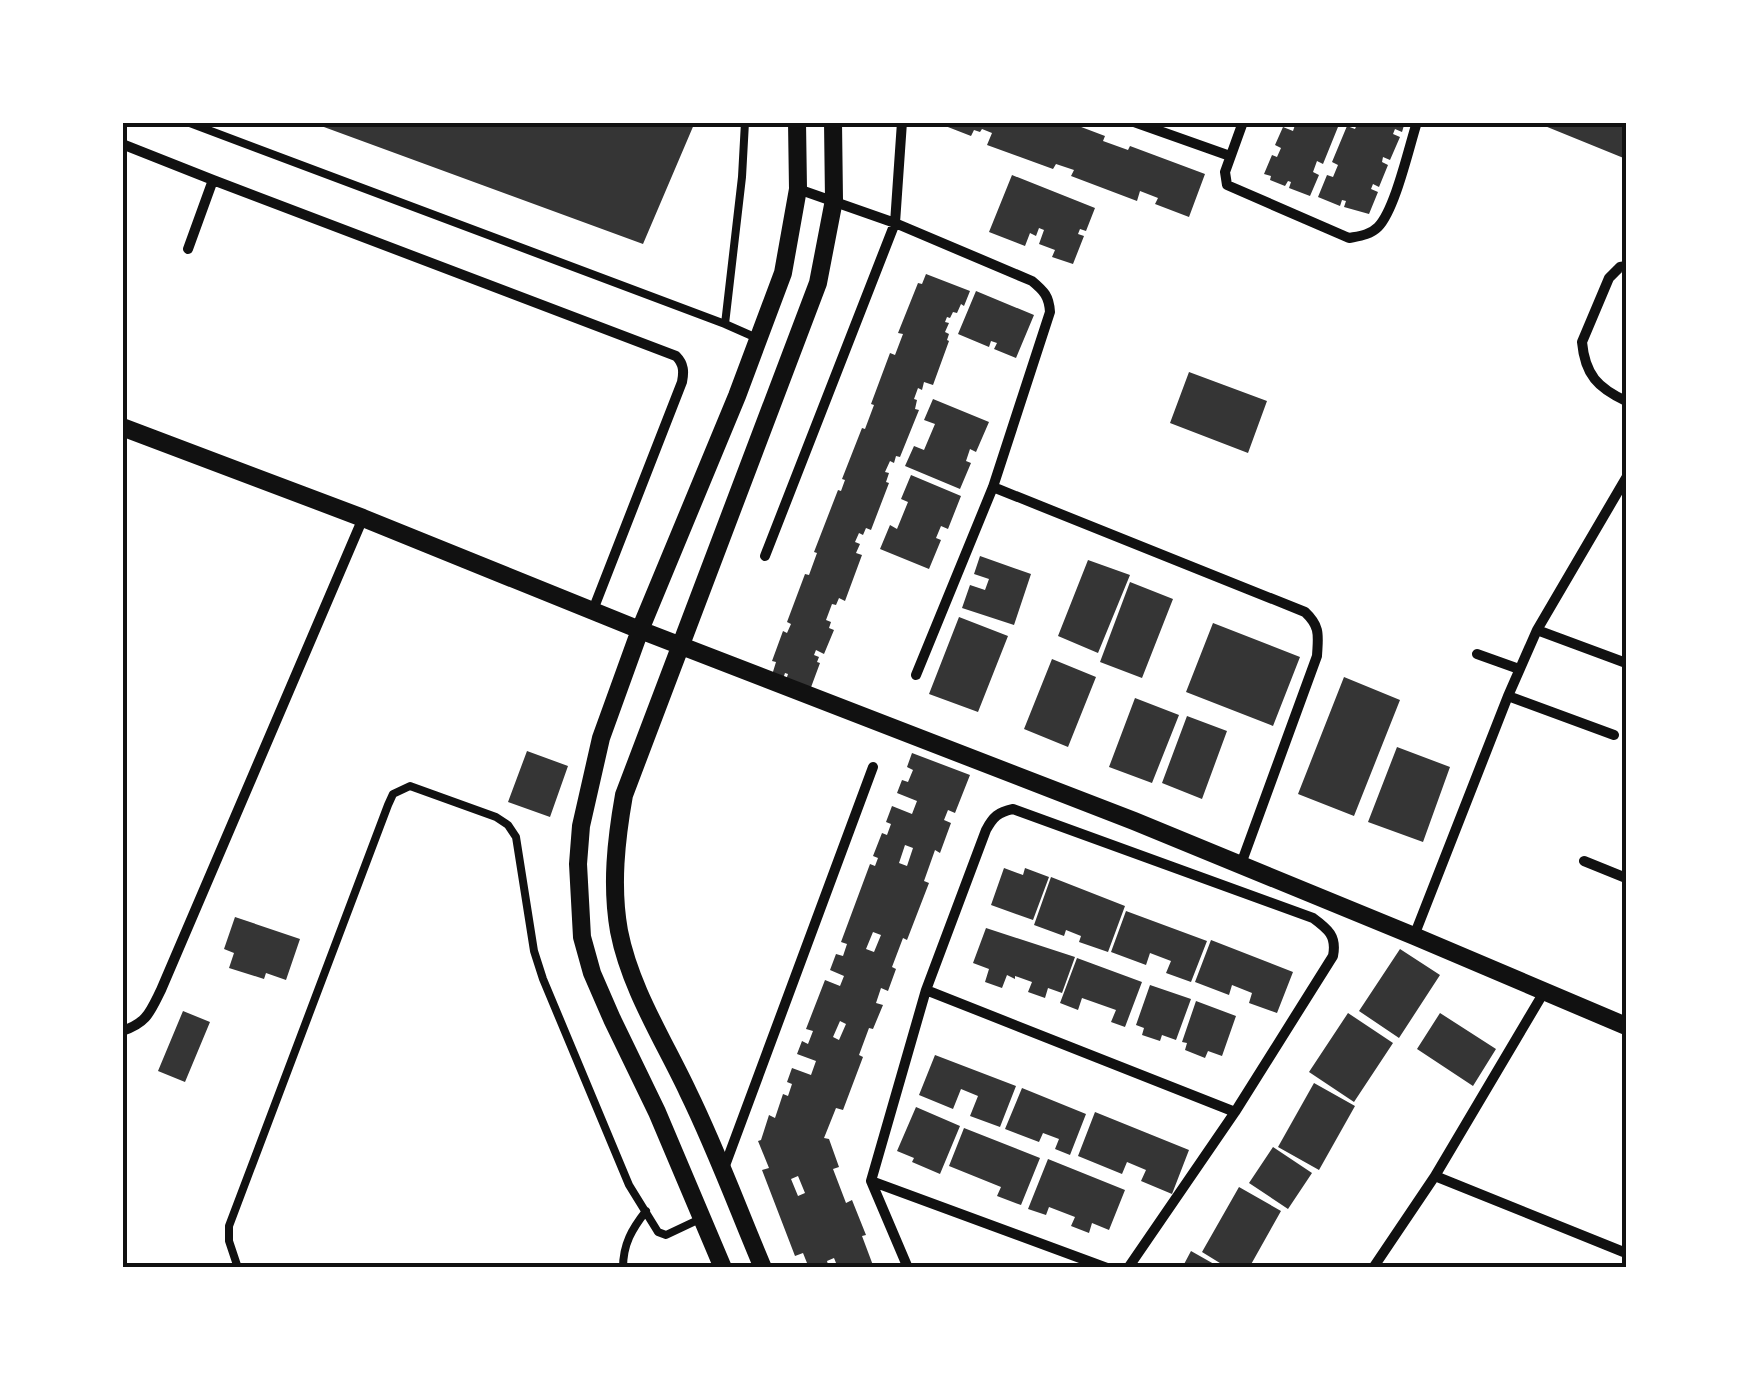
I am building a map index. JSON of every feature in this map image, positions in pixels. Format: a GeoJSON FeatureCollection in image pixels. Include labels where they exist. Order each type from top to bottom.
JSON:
{"type":"FeatureCollection","features":[{"type":"Feature","properties":{"kind":"street"},"geometry":{"type":"LineString","coordinates":[[718,1266],[657,1112],[592,973],[582,937],[578,864],[600,738],[783,273],[798,190],[797,122]]}},
{"type":"Feature","properties":{"kind":"street"},"geometry":{"type":"LineString","coordinates":[[763,1268],[691,1098],[626,960],[619,930],[615,864],[624,795],[814,296],[834,200],[832,122]]}},
{"type":"Feature","properties":{"kind":"street"},"geometry":{"type":"LineString","coordinates":[[765,556],[895,223],[902,122]]}},
{"type":"Feature","properties":{"kind":"street"},"geometry":{"type":"LineString","coordinates":[[1134,122],[1230,156]]}},
{"type":"Feature","properties":{"kind":"street"},"geometry":{"type":"LineString","coordinates":[[1243,122],[1225,172],[1228,186],[1349,238],[1378,228],[1388,211],[1418,122]]}},
{"type":"Feature","properties":{"kind":"street"},"geometry":{"type":"LineString","coordinates":[[122,144],[676,356],[682,362],[682,382],[592,610]]}},
{"type":"Feature","properties":{"kind":"street"},"geometry":{"type":"LineString","coordinates":[[188,249],[213,180]]}},
{"type":"Feature","properties":{"kind":"street"},"geometry":{"type":"LineString","coordinates":[[798,190],[895,223],[1032,281],[1049,300],[1050,312],[993,487],[916,675]]}},
{"type":"Feature","properties":{"kind":"street"},"geometry":{"type":"LineString","coordinates":[[1626,266],[1620,266],[1608,278],[1582,342],[1599,386],[1626,401]]}},
{"type":"Feature","properties":{"kind":"street"},"geometry":{"type":"LineString","coordinates":[[122,426],[1241,864],[1626,1026]]}},
{"type":"Feature","properties":{"kind":"street"},"geometry":{"type":"LineString","coordinates":[[1414,936],[1536,630],[1626,478]]}},
{"type":"Feature","properties":{"kind":"street"},"geometry":{"type":"LineString","coordinates":[[993,487],[1304,612],[1315,622],[1318,656],[1241,864]]}},
{"type":"Feature","properties":{"kind":"street"},"geometry":{"type":"LineString","coordinates":[[122,1031],[147,1018],[162,990],[363,518]]}},
{"type":"Feature","properties":{"kind":"street"},"geometry":{"type":"LineString","coordinates":[[1536,630],[1626,663]]}},
{"type":"Feature","properties":{"kind":"street"},"geometry":{"type":"LineString","coordinates":[[1477,654],[1520,668]]}},
{"type":"Feature","properties":{"kind":"street"},"geometry":{"type":"LineString","coordinates":[[1508,696],[1614,735]]}},
{"type":"Feature","properties":{"kind":"street"},"geometry":{"type":"LineString","coordinates":[[722,1172],[873,767]]}},
{"type":"Feature","properties":{"kind":"street"},"geometry":{"type":"LineString","coordinates":[[908,1268],[871,1181],[926,990],[986,830],[1000,812],[1013,809],[1313,918],[1333,936],[1333,956],[1235,1112],[1128,1268]]}},
{"type":"Feature","properties":{"kind":"street"},"geometry":{"type":"LineString","coordinates":[[1584,861],[1626,878]]}},
{"type":"Feature","properties":{"kind":"street"},"geometry":{"type":"LineString","coordinates":[[926,990],[1235,1112]]}},
{"type":"Feature","properties":{"kind":"street"},"geometry":{"type":"LineString","coordinates":[[1373,1268],[1435,1176],[1544,992]]}},
{"type":"Feature","properties":{"kind":"street"},"geometry":{"type":"LineString","coordinates":[[1435,1176],[1626,1253]]}},
{"type":"Feature","properties":{"kind":"street"},"geometry":{"type":"LineString","coordinates":[[871,1181],[1107,1268]]}},
{"type":"Feature","properties":{"kind":"lane"},"geometry":{"type":"LineString","coordinates":[[187,122],[759,340]]}},
{"type":"Feature","properties":{"kind":"lane"},"geometry":{"type":"LineString","coordinates":[[725,324],[745,122]]}},
{"type":"Feature","properties":{"kind":"lane"},"geometry":{"type":"LineString","coordinates":[[238,1268],[228,1240],[229,1226],[388,804],[394,794],[410,786],[496,817],[516,837],[534,950],[543,979],[629,1184],[658,1232],[666,1235],[702,1218]]}},
{"type":"Feature","properties":{"kind":"lane"},"geometry":{"type":"LineString","coordinates":[[623,1268],[623,1252],[632,1230],[646,1212]]}},
{"type":"Feature","properties":{"kind":"building"},"geometry":{"type":"Polygon","coordinates":[[[313,122],[695,122],[643,244],[313,123],[313,122]]]}},
{"type":"Feature","properties":{"kind":"building"},"geometry":{"type":"Polygon","coordinates":[[[935,122],[1068,122],[1105,136],[1103,141],[1128,150],[1130,146],[1205,174],[1189,217],[1155,204],[1158,198],[1140,191],[1137,201],[1071,176],[1074,170],[1056,164],[1053,169],[987,145],[992,133],[982,129],[974,130],[971,136],[935,122]]]}},
{"type":"Feature","properties":{"kind":"building"},"geometry":{"type":"Polygon","coordinates":[[[1296,122],[1340,122],[1323,164],[1317,161],[1313,172],[1319,175],[1310,196],[1289,188],[1291,182],[1285,186],[1264,174],[1272,155],[1277,157],[1281,148],[1275,145],[1283,127],[1293,131],[1296,122]]]}},
{"type":"Feature","properties":{"kind":"building"},"geometry":{"type":"Polygon","coordinates":[[[1358,122],[1405,122],[1402,132],[1395,129],[1393,134],[1400,137],[1390,160],[1383,157],[1382,162],[1388,165],[1379,187],[1373,184],[1371,189],[1378,192],[1369,214],[1344,207],[1346,201],[1342,200],[1340,206],[1318,197],[1327,175],[1333,177],[1338,165],[1332,162],[1347,126],[1355,129],[1358,122]]]}},
{"type":"Feature","properties":{"kind":"building"},"geometry":{"type":"Polygon","coordinates":[[[1535,122],[1626,122],[1626,159],[1535,122]]]}},
{"type":"Feature","properties":{"kind":"building"},"geometry":{"type":"Polygon","coordinates":[[[1012,175],[1095,208],[1086,231],[1080,229],[1078,234],[1084,236],[1073,264],[1052,257],[1055,250],[1039,244],[1044,230],[1039,228],[1036,236],[1030,233],[1025,246],[989,232],[1012,175]]]}},
{"type":"Feature","properties":{"kind":"building"},"geometry":{"type":"Polygon","coordinates":[[[926,274],[970,291],[964,306],[961,304],[957,313],[947,317],[945,332],[949,341],[933,385],[924,382],[922,390],[918,388],[914,399],[915,409],[919,410],[900,457],[896,456],[894,463],[890,461],[885,472],[889,473],[889,483],[871,530],[866,528],[863,535],[859,533],[855,542],[860,544],[856,553],[862,555],[845,601],[839,598],[836,605],[832,604],[826,620],[834,630],[824,654],[816,650],[814,655],[820,663],[810,690],[786,680],[788,674],[783,679],[772,675],[776,662],[772,661],[783,631],[787,633],[791,624],[787,622],[805,574],[809,575],[817,553],[814,552],[838,490],[841,491],[862,428],[865,429],[890,353],[895,355],[903,334],[898,333],[918,283],[922,284],[926,274]]]}},
{"type":"Feature","properties":{"kind":"building"},"geometry":{"type":"Polygon","coordinates":[[[976,291],[1034,315],[1016,358],[994,349],[997,343],[991,341],[989,347],[958,334],[976,291]]]}},
{"type":"Feature","properties":{"kind":"building"},"geometry":{"type":"Polygon","coordinates":[[[1189,372],[1267,401],[1248,453],[1170,423],[1189,372]]]}},
{"type":"Feature","properties":{"kind":"building"},"geometry":{"type":"Polygon","coordinates":[[[933,399],[989,422],[976,452],[970,449],[966,461],[971,463],[960,489],[905,466],[914,446],[924,450],[935,424],[924,420],[933,399]]]}},
{"type":"Feature","properties":{"kind":"building"},"geometry":{"type":"Polygon","coordinates":[[[911,475],[961,496],[948,529],[941,526],[936,538],[941,540],[929,569],[880,549],[890,525],[897,529],[908,502],[901,499],[911,475]]]}},
{"type":"Feature","properties":{"kind":"building"},"geometry":{"type":"Polygon","coordinates":[[[980,556],[1031,574],[1014,625],[962,608],[970,585],[985,590],[989,579],[974,574],[980,556]]]}},
{"type":"Feature","properties":{"kind":"building"},"geometry":{"type":"Polygon","coordinates":[[[1088,560],[1130,575],[1098,653],[1058,636],[1088,560]]]}},
{"type":"Feature","properties":{"kind":"building"},"geometry":{"type":"Polygon","coordinates":[[[1130,582],[1173,599],[1142,678],[1100,662],[1130,582]]]}},
{"type":"Feature","properties":{"kind":"building"},"geometry":{"type":"Polygon","coordinates":[[[959,617],[1008,636],[978,712],[929,694],[959,617]]]}},
{"type":"Feature","properties":{"kind":"building"},"geometry":{"type":"Polygon","coordinates":[[[1213,623],[1300,657],[1273,726],[1186,692],[1213,623]]]}},
{"type":"Feature","properties":{"kind":"building"},"geometry":{"type":"Polygon","coordinates":[[[1052,659],[1096,677],[1068,747],[1024,729],[1052,659]]]}},
{"type":"Feature","properties":{"kind":"building"},"geometry":{"type":"Polygon","coordinates":[[[1344,677],[1400,700],[1354,816],[1298,794],[1344,677]]]}},
{"type":"Feature","properties":{"kind":"building"},"geometry":{"type":"Polygon","coordinates":[[[1135,698],[1179,715],[1152,783],[1109,767],[1135,698]]]}},
{"type":"Feature","properties":{"kind":"building"},"geometry":{"type":"Polygon","coordinates":[[[1187,716],[1227,731],[1202,799],[1162,783],[1187,716]]]}},
{"type":"Feature","properties":{"kind":"building"},"geometry":{"type":"Polygon","coordinates":[[[1397,747],[1450,767],[1423,842],[1368,822],[1397,747]]]}},
{"type":"Feature","properties":{"kind":"building"},"geometry":{"type":"Polygon","coordinates":[[[527,751],[568,766],[550,817],[508,802],[527,751]]]}},
{"type":"Feature","properties":{"kind":"building"},"geometry":{"type":"Polygon","coordinates":[[[912,753],[970,775],[955,813],[948,810],[944,820],[951,823],[940,853],[935,850],[924,881],[929,883],[907,940],[903,938],[888,991],[881,988],[876,1003],[883,1005],[873,1029],[869,1028],[859,1055],[863,1057],[843,1110],[836,1108],[824,1138],[829,1139],[839,1167],[833,1169],[846,1203],[852,1200],[866,1235],[862,1236],[874,1268],[838,1268],[834,1258],[827,1261],[829,1268],[809,1268],[803,1253],[795,1256],[762,1170],[769,1168],[758,1141],[769,1115],[775,1118],[783,1094],[788,1096],[792,1068],[811,1075],[816,1061],[797,1054],[802,1041],[808,1044],[813,1031],[806,1029],[825,980],[840,986],[844,976],[830,970],[836,954],[843,956],[847,944],[841,942],[870,864],[875,866],[878,858],[873,856],[882,833],[887,835],[891,824],[886,822],[892,806],[912,814],[917,801],[897,793],[902,780],[908,782],[913,770],[907,767],[912,753]],[[905,845],[899,863],[907,866],[913,848],[905,845]],[[873,932],[866,949],[874,952],[881,935],[873,932]],[[840,1021],[833,1037],[839,1040],[846,1024],[840,1021]],[[798,1176],[791,1179],[798,1196],[805,1193],[798,1176]]]}},
{"type":"Feature","properties":{"kind":"building"},"geometry":{"type":"Polygon","coordinates":[[[1004,868],[1023,875],[1025,868],[1049,877],[1033,920],[991,905],[1004,868]]]}},
{"type":"Feature","properties":{"kind":"building"},"geometry":{"type":"Polygon","coordinates":[[[1051,877],[1125,906],[1108,952],[1079,942],[1081,936],[1066,930],[1064,936],[1034,925],[1051,877]]]}},
{"type":"Feature","properties":{"kind":"building"},"geometry":{"type":"Polygon","coordinates":[[[1126,911],[1207,941],[1191,982],[1166,973],[1171,961],[1150,953],[1146,965],[1111,952],[1126,911]]]}},
{"type":"Feature","properties":{"kind":"building"},"geometry":{"type":"Polygon","coordinates":[[[235,917],[300,939],[286,980],[266,973],[264,979],[229,968],[234,953],[224,949],[235,917]]]}},
{"type":"Feature","properties":{"kind":"building"},"geometry":{"type":"Polygon","coordinates":[[[986,928],[1075,957],[1062,993],[1048,988],[1045,998],[1028,992],[1032,982],[1015,976],[1007,975],[1002,988],[985,982],[989,969],[973,963],[986,928]]]}},
{"type":"Feature","properties":{"kind":"building"},"geometry":{"type":"Polygon","coordinates":[[[1211,940],[1293,972],[1277,1013],[1249,1003],[1252,993],[1232,985],[1229,995],[1195,982],[1211,940]]]}},
{"type":"Feature","properties":{"kind":"building"},"geometry":{"type":"Polygon","coordinates":[[[1400,949],[1440,975],[1399,1038],[1359,1011],[1400,949]]]}},
{"type":"Feature","properties":{"kind":"building"},"geometry":{"type":"Polygon","coordinates":[[[1077,958],[1142,982],[1125,1027],[1111,1022],[1116,1010],[1082,998],[1078,1010],[1060,1003],[1077,958]]]}},
{"type":"Feature","properties":{"kind":"building"},"geometry":{"type":"Polygon","coordinates":[[[1150,985],[1191,999],[1176,1040],[1162,1035],[1160,1041],[1142,1035],[1144,1028],[1136,1025],[1150,985]]]}},
{"type":"Feature","properties":{"kind":"building"},"geometry":{"type":"Polygon","coordinates":[[[1196,1001],[1236,1016],[1222,1056],[1208,1051],[1205,1058],[1185,1050],[1187,1043],[1182,1042],[1196,1001]]]}},
{"type":"Feature","properties":{"kind":"building"},"geometry":{"type":"Polygon","coordinates":[[[183,1011],[210,1022],[185,1082],[158,1071],[183,1011]]]}},
{"type":"Feature","properties":{"kind":"building"},"geometry":{"type":"Polygon","coordinates":[[[1348,1013],[1393,1043],[1354,1102],[1309,1072],[1348,1013]]]}},
{"type":"Feature","properties":{"kind":"building"},"geometry":{"type":"Polygon","coordinates":[[[1440,1013],[1496,1049],[1473,1086],[1417,1049],[1440,1013]]]}},
{"type":"Feature","properties":{"kind":"building"},"geometry":{"type":"Polygon","coordinates":[[[935,1055],[1016,1086],[1000,1127],[970,1116],[978,1096],[961,1089],[953,1109],[919,1095],[935,1055]]]}},
{"type":"Feature","properties":{"kind":"building"},"geometry":{"type":"Polygon","coordinates":[[[1314,1083],[1355,1106],[1319,1170],[1278,1147],[1314,1083]]]}},
{"type":"Feature","properties":{"kind":"building"},"geometry":{"type":"Polygon","coordinates":[[[1022,1088],[1086,1114],[1070,1155],[1055,1149],[1059,1139],[1043,1133],[1039,1142],[1005,1129],[1022,1088]]]}},
{"type":"Feature","properties":{"kind":"building"},"geometry":{"type":"Polygon","coordinates":[[[916,1107],[960,1126],[940,1174],[897,1151],[916,1107]]]}},
{"type":"Feature","properties":{"kind":"building"},"geometry":{"type":"Polygon","coordinates":[[[1095,1112],[1189,1150],[1172,1194],[1141,1181],[1146,1170],[1127,1162],[1122,1174],[1078,1156],[1095,1112]]]}},
{"type":"Feature","properties":{"kind":"building"},"geometry":{"type":"Polygon","coordinates":[[[964,1128],[1040,1158],[1021,1205],[997,1196],[1001,1187],[949,1166],[964,1128]]]}},
{"type":"Feature","properties":{"kind":"building"},"geometry":{"type":"Polygon","coordinates":[[[1273,1147],[1312,1173],[1288,1209],[1249,1183],[1273,1147]]]}},
{"type":"Feature","properties":{"kind":"building"},"geometry":{"type":"Polygon","coordinates":[[[1048,1159],[1125,1190],[1109,1230],[1092,1223],[1089,1233],[1071,1226],[1075,1217],[1049,1207],[1046,1215],[1028,1209],[1048,1159]]]}},
{"type":"Feature","properties":{"kind":"building"},"geometry":{"type":"Polygon","coordinates":[[[1239,1187],[1281,1211],[1249,1268],[1228,1268],[1202,1252],[1239,1187]]]}},
{"type":"Feature","properties":{"kind":"building"},"geometry":{"type":"Polygon","coordinates":[[[1191,1251],[1221,1268],[1182,1268],[1191,1251]]]}}]}
